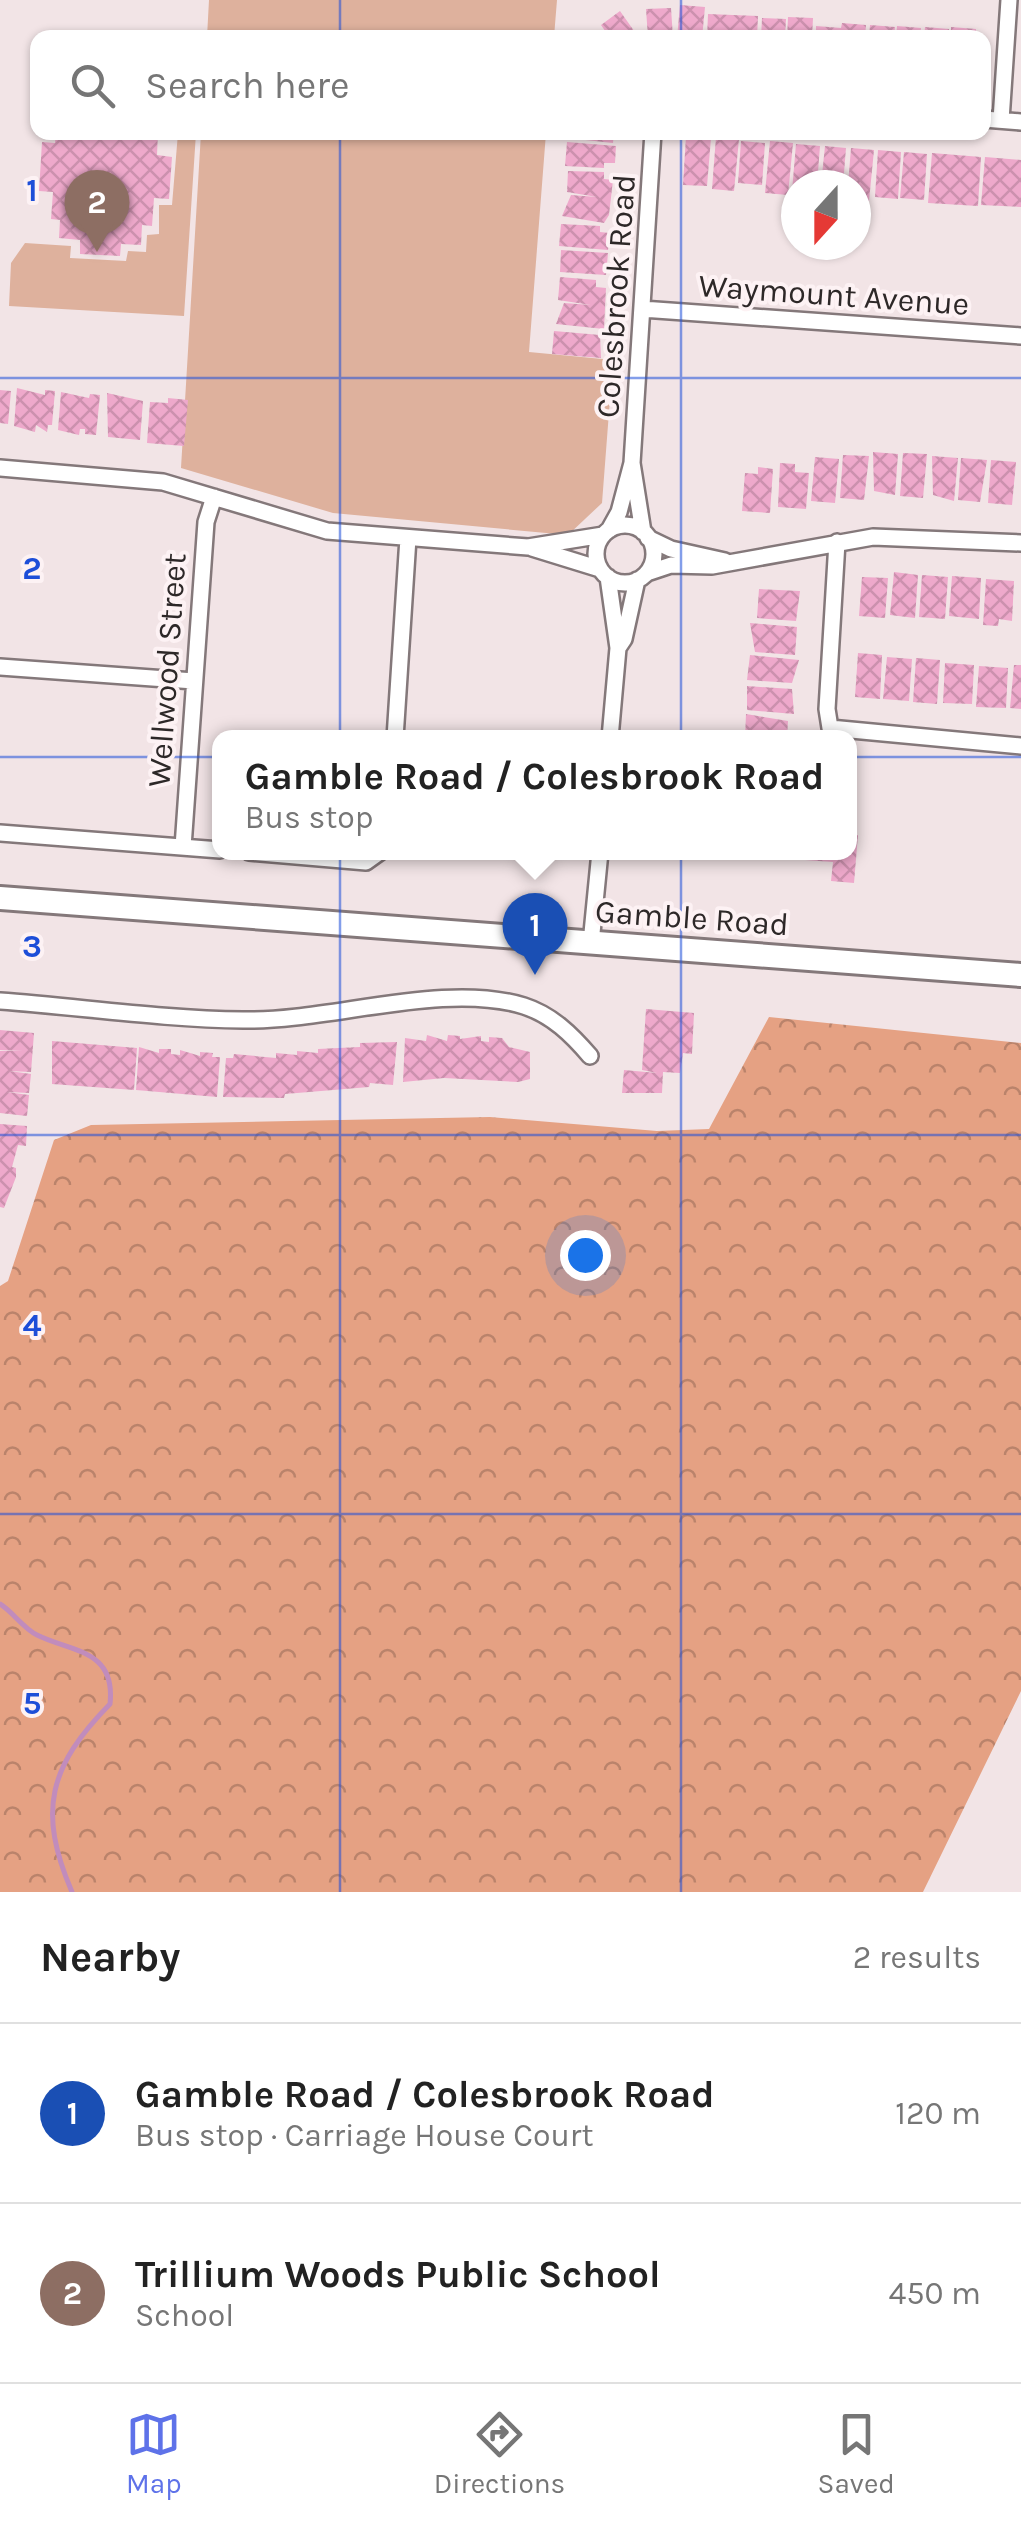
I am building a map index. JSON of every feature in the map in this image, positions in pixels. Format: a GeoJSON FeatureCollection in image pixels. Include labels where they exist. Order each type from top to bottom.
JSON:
{"type":"FeatureCollection","features":[{"type":"Feature","properties":{"kind":"main road","name":"Gamble Road"},"geometry":{"type":"LineString","coordinates":[[0,898],[1021,975]]}},
{"type":"Feature","properties":{"kind":"street"},"geometry":{"type":"LineString","coordinates":[[1001,120],[1009,0]]}},
{"type":"Feature","properties":{"kind":"street"},"geometry":{"type":"LineString","coordinates":[[991,119],[1021,122]]}},
{"type":"Feature","properties":{"kind":"street","name":"Colesbrook Road"},"geometry":{"type":"LineString","coordinates":[[606,532],[618,517],[632,462],[653,140]]}},
{"type":"Feature","properties":{"kind":"street","name":"Waymount Avenue"},"geometry":{"type":"LineString","coordinates":[[642,309],[1021,336]]}},
{"type":"Feature","properties":{"kind":"street","name":"Colesbrook Road"},"geometry":{"type":"LineString","coordinates":[[632,462],[646,535]]}},
{"type":"Feature","properties":{"kind":"street"},"geometry":{"type":"LineString","coordinates":[[0,468],[146,478],[311,528],[408,538],[528,546],[626,526],[670,549],[724,560]]}},
{"type":"Feature","properties":{"kind":"street","name":"Wellwood Street"},"geometry":{"type":"LineString","coordinates":[[183,847],[206,522],[214,498]]}},
{"type":"Feature","properties":{"kind":"street"},"geometry":{"type":"LineString","coordinates":[[606,532],[596,550],[618,648],[611,730]]}},
{"type":"Feature","properties":{"kind":"street"},"geometry":{"type":"LineString","coordinates":[[618,648],[642,576],[654,556],[646,535]]}},
{"type":"Feature","properties":{"kind":"street"},"geometry":{"type":"LineString","coordinates":[[528,546],[623,583],[671,565],[712,566],[724,560],[837,542],[908,535],[1021,543]]}},
{"type":"Feature","properties":{"kind":"street"},"geometry":{"type":"LineString","coordinates":[[396,730],[408,538]]}},
{"type":"Feature","properties":{"kind":"street"},"geometry":{"type":"LineString","coordinates":[[835,730],[830,728],[827,709],[837,542]]}},
{"type":"Feature","properties":{"kind":"street"},"geometry":{"type":"LineString","coordinates":[[0,667],[194,681]]}},
{"type":"Feature","properties":{"kind":"street"},"geometry":{"type":"LineString","coordinates":[[857,733],[1021,746]]}},
{"type":"Feature","properties":{"kind":"street"},"geometry":{"type":"LineString","coordinates":[[0,833],[212,849]]}},
{"type":"Feature","properties":{"kind":"street"},"geometry":{"type":"LineString","coordinates":[[342,860],[369,860]]}},
{"type":"Feature","properties":{"kind":"street"},"geometry":{"type":"LineString","coordinates":[[592,943],[599,860]]}},
{"type":"Feature","properties":{"kind":"street"},"geometry":{"type":"LineString","coordinates":[[0,1001],[242,1020],[429,999],[496,1003],[524,1006],[567,1029],[590,1056]]}},
{"type":"Feature","properties":{"kind":"shaded area"},"geometry":{"type":"Polygon","coordinates":[[[209,0],[557,0],[555,30],[207,30],[209,0]]]}},
{"type":"Feature","properties":{"kind":"shaded area"},"geometry":{"type":"Polygon","coordinates":[[[177,140],[196,140],[184,316],[9,306],[11,263],[25,243],[71,246],[70,258],[126,261],[128,251],[146,252],[147,235],[159,234],[159,205],[172,205],[177,140]]]}},
{"type":"Feature","properties":{"kind":"shaded area"},"geometry":{"type":"Polygon","coordinates":[[[201,140],[545,140],[529,352],[613,360],[602,503],[568,535],[333,513],[181,468],[201,140]]]}},
{"type":"Feature","properties":{"kind":"green space"},"geometry":{"type":"Polygon","coordinates":[[[769,1017],[1021,1043],[1021,1691],[923,1892],[0,1892],[0,1286],[8,1281],[54,1140],[91,1125],[490,1117],[657,1131],[709,1129],[769,1017]]]}},
{"type":"Feature","properties":{"kind":"building"},"geometry":{"type":"Polygon","coordinates":[[[680,5],[705,7],[703,30],[678,30],[680,5]]]}},
{"type":"Feature","properties":{"kind":"building"},"geometry":{"type":"Polygon","coordinates":[[[671,8],[672,30],[647,30],[646,9],[671,8]]]}},
{"type":"Feature","properties":{"kind":"building"},"geometry":{"type":"Polygon","coordinates":[[[620,11],[633,30],[604,30],[601,25],[620,11]]]}},
{"type":"Feature","properties":{"kind":"building"},"geometry":{"type":"Polygon","coordinates":[[[708,14],[758,16],[757,30],[707,30],[708,14]]]}},
{"type":"Feature","properties":{"kind":"building"},"geometry":{"type":"Polygon","coordinates":[[[788,17],[813,18],[812,30],[787,30],[788,17]]]}},
{"type":"Feature","properties":{"kind":"building"},"geometry":{"type":"Polygon","coordinates":[[[762,18],[786,19],[785,30],[761,30],[762,18]]]}},
{"type":"Feature","properties":{"kind":"building"},"geometry":{"type":"Polygon","coordinates":[[[842,23],[866,25],[866,30],[816,30],[816,26],[841,28],[842,23]]]}},
{"type":"Feature","properties":{"kind":"building"},"geometry":{"type":"Polygon","coordinates":[[[870,25],[895,27],[895,30],[870,30],[870,25]]]}},
{"type":"Feature","properties":{"kind":"building"},"geometry":{"type":"Polygon","coordinates":[[[897,26],[921,28],[921,30],[897,30],[897,26]]]}},
{"type":"Feature","properties":{"kind":"building"},"geometry":{"type":"Polygon","coordinates":[[[158,140],[157,155],[172,157],[169,199],[154,198],[152,226],[142,225],[141,245],[121,244],[120,256],[80,254],[80,240],[59,238],[60,220],[51,219],[53,192],[39,191],[42,142],[158,140]]]}},
{"type":"Feature","properties":{"kind":"building"},"geometry":{"type":"Polygon","coordinates":[[[686,140],[711,140],[707,186],[683,185],[686,140]]]}},
{"type":"Feature","properties":{"kind":"building"},"geometry":{"type":"Polygon","coordinates":[[[716,140],[739,140],[734,191],[712,189],[716,140]]]}},
{"type":"Feature","properties":{"kind":"building"},"geometry":{"type":"Polygon","coordinates":[[[741,141],[765,143],[762,185],[738,183],[741,141]]]}},
{"type":"Feature","properties":{"kind":"building"},"geometry":{"type":"Polygon","coordinates":[[[770,141],[793,143],[790,170],[781,170],[781,194],[765,193],[770,141]]]}},
{"type":"Feature","properties":{"kind":"building"},"geometry":{"type":"Polygon","coordinates":[[[567,142],[616,146],[615,163],[604,163],[604,168],[565,166],[567,142]]]}},
{"type":"Feature","properties":{"kind":"building"},"geometry":{"type":"Polygon","coordinates":[[[796,144],[820,146],[818,170],[794,170],[796,144]]]}},
{"type":"Feature","properties":{"kind":"building"},"geometry":{"type":"Polygon","coordinates":[[[825,146],[846,148],[844,170],[823,170],[825,146]]]}},
{"type":"Feature","properties":{"kind":"building"},"geometry":{"type":"Polygon","coordinates":[[[851,148],[874,150],[871,181],[871,170],[849,170],[851,148]]]}},
{"type":"Feature","properties":{"kind":"building"},"geometry":{"type":"Polygon","coordinates":[[[878,150],[901,152],[898,199],[875,197],[878,150]]]}},
{"type":"Feature","properties":{"kind":"building"},"geometry":{"type":"Polygon","coordinates":[[[904,152],[927,154],[924,200],[900,198],[904,152]]]}},
{"type":"Feature","properties":{"kind":"building"},"geometry":{"type":"Polygon","coordinates":[[[932,153],[981,157],[978,206],[928,203],[932,153]]]}},
{"type":"Feature","properties":{"kind":"building"},"geometry":{"type":"Polygon","coordinates":[[[985,157],[1021,160],[1021,207],[981,205],[985,157]]]}},
{"type":"Feature","properties":{"kind":"building"},"geometry":{"type":"Polygon","coordinates":[[[568,171],[604,172],[604,179],[613,180],[609,215],[604,223],[562,216],[571,195],[597,197],[567,192],[568,171]]]}},
{"type":"Feature","properties":{"kind":"building"},"geometry":{"type":"Polygon","coordinates":[[[561,224],[600,226],[600,232],[610,233],[608,250],[559,246],[561,224]]]}},
{"type":"Feature","properties":{"kind":"building"},"geometry":{"type":"Polygon","coordinates":[[[561,250],[608,253],[606,275],[560,272],[561,250]]]}},
{"type":"Feature","properties":{"kind":"building"},"geometry":{"type":"Polygon","coordinates":[[[560,277],[596,280],[596,287],[606,288],[604,329],[556,324],[564,303],[591,305],[558,300],[560,277]]]}},
{"type":"Feature","properties":{"kind":"building"},"geometry":{"type":"Polygon","coordinates":[[[554,331],[600,335],[601,358],[552,354],[554,331]]]}},
{"type":"Feature","properties":{"kind":"building"},"geometry":{"type":"Polygon","coordinates":[[[17,388],[45,395],[45,390],[55,391],[52,425],[48,425],[47,432],[36,425],[35,432],[14,426],[17,388]]]}},
{"type":"Feature","properties":{"kind":"building"},"geometry":{"type":"Polygon","coordinates":[[[0,390],[11,391],[8,424],[0,423],[0,390]]]}},
{"type":"Feature","properties":{"kind":"building"},"geometry":{"type":"Polygon","coordinates":[[[61,392],[89,398],[90,394],[100,395],[96,435],[85,434],[85,429],[80,429],[79,435],[58,430],[61,392]]]}},
{"type":"Feature","properties":{"kind":"building"},"geometry":{"type":"Polygon","coordinates":[[[107,393],[143,401],[140,440],[108,437],[107,393]]]}},
{"type":"Feature","properties":{"kind":"building"},"geometry":{"type":"Polygon","coordinates":[[[168,398],[188,400],[184,446],[147,443],[150,402],[168,403],[168,398]]]}},
{"type":"Feature","properties":{"kind":"building"},"geometry":{"type":"Polygon","coordinates":[[[873,452],[898,454],[895,495],[874,491],[873,452]]]}},
{"type":"Feature","properties":{"kind":"building"},"geometry":{"type":"Polygon","coordinates":[[[903,453],[927,454],[923,498],[900,496],[903,453]]]}},
{"type":"Feature","properties":{"kind":"building"},"geometry":{"type":"Polygon","coordinates":[[[843,455],[869,456],[864,500],[840,498],[843,455]]]}},
{"type":"Feature","properties":{"kind":"building"},"geometry":{"type":"Polygon","coordinates":[[[932,456],[958,458],[954,501],[933,495],[932,456]]]}},
{"type":"Feature","properties":{"kind":"building"},"geometry":{"type":"Polygon","coordinates":[[[815,457],[839,459],[835,503],[811,501],[815,457]]]}},
{"type":"Feature","properties":{"kind":"building"},"geometry":{"type":"Polygon","coordinates":[[[961,458],[987,460],[980,502],[958,500],[961,458]]]}},
{"type":"Feature","properties":{"kind":"building"},"geometry":{"type":"Polygon","coordinates":[[[991,460],[1016,462],[1012,505],[988,503],[991,460]]]}},
{"type":"Feature","properties":{"kind":"building"},"geometry":{"type":"Polygon","coordinates":[[[780,463],[795,464],[795,472],[809,473],[806,509],[778,507],[780,463]]]}},
{"type":"Feature","properties":{"kind":"building"},"geometry":{"type":"Polygon","coordinates":[[[758,467],[773,469],[770,513],[742,511],[745,473],[758,474],[758,467]]]}},
{"type":"Feature","properties":{"kind":"building"},"geometry":{"type":"Polygon","coordinates":[[[894,572],[918,575],[915,618],[890,615],[894,572]]]}},
{"type":"Feature","properties":{"kind":"building"},"geometry":{"type":"Polygon","coordinates":[[[922,575],[948,577],[945,619],[919,617],[922,575]]]}},
{"type":"Feature","properties":{"kind":"building"},"geometry":{"type":"Polygon","coordinates":[[[952,576],[981,578],[979,619],[949,616],[952,576]]]}},
{"type":"Feature","properties":{"kind":"building"},"geometry":{"type":"Polygon","coordinates":[[[862,577],[888,578],[885,618],[859,616],[862,577]]]}},
{"type":"Feature","properties":{"kind":"building"},"geometry":{"type":"Polygon","coordinates":[[[986,579],[1014,581],[1012,621],[999,619],[998,626],[983,625],[986,579]]]}},
{"type":"Feature","properties":{"kind":"building"},"geometry":{"type":"Polygon","coordinates":[[[759,589],[800,591],[796,621],[757,618],[759,589]]]}},
{"type":"Feature","properties":{"kind":"building"},"geometry":{"type":"Polygon","coordinates":[[[750,623],[797,627],[795,655],[755,652],[750,623]]]}},
{"type":"Feature","properties":{"kind":"building"},"geometry":{"type":"Polygon","coordinates":[[[858,653],[882,655],[880,699],[855,697],[858,653]]]}},
{"type":"Feature","properties":{"kind":"building"},"geometry":{"type":"Polygon","coordinates":[[[750,655],[799,660],[792,683],[747,680],[750,655]]]}},
{"type":"Feature","properties":{"kind":"building"},"geometry":{"type":"Polygon","coordinates":[[[887,657],[912,659],[909,701],[883,699],[887,657]]]}},
{"type":"Feature","properties":{"kind":"building"},"geometry":{"type":"Polygon","coordinates":[[[916,658],[940,660],[937,704],[913,702],[916,658]]]}},
{"type":"Feature","properties":{"kind":"building"},"geometry":{"type":"Polygon","coordinates":[[[945,663],[974,665],[972,704],[943,703],[945,663]]]}},
{"type":"Feature","properties":{"kind":"building"},"geometry":{"type":"Polygon","coordinates":[[[1014,665],[1021,665],[1021,709],[1010,708],[1014,665]]]}},
{"type":"Feature","properties":{"kind":"building"},"geometry":{"type":"Polygon","coordinates":[[[979,666],[1008,668],[1006,708],[976,707],[979,666]]]}},
{"type":"Feature","properties":{"kind":"building"},"geometry":{"type":"Polygon","coordinates":[[[747,686],[792,689],[794,714],[747,710],[747,686]]]}},
{"type":"Feature","properties":{"kind":"building"},"geometry":{"type":"Polygon","coordinates":[[[746,714],[788,721],[787,730],[745,730],[746,714]]]}},
{"type":"Feature","properties":{"kind":"building"},"geometry":{"type":"Polygon","coordinates":[[[805,860],[856,860],[854,883],[831,881],[833,862],[805,860]]]}},
{"type":"Feature","properties":{"kind":"building"},"geometry":{"type":"Polygon","coordinates":[[[646,1009],[694,1013],[692,1054],[683,1053],[680,1073],[663,1072],[662,1093],[622,1093],[624,1070],[657,1073],[642,1070],[646,1009]]]}},
{"type":"Feature","properties":{"kind":"building"},"geometry":{"type":"Polygon","coordinates":[[[0,1030],[34,1033],[31,1072],[9,1071],[31,1074],[29,1093],[7,1092],[29,1095],[27,1116],[0,1113],[0,1051],[23,1051],[0,1050],[0,1030]]]}},
{"type":"Feature","properties":{"kind":"building"},"geometry":{"type":"Polygon","coordinates":[[[427,1035],[447,1041],[448,1035],[460,1039],[481,1036],[481,1041],[489,1042],[489,1037],[502,1038],[509,1047],[530,1052],[530,1079],[518,1082],[444,1078],[403,1082],[405,1038],[426,1041],[427,1035]]]}},
{"type":"Feature","properties":{"kind":"building"},"geometry":{"type":"Polygon","coordinates":[[[52,1041],[137,1048],[134,1090],[52,1084],[52,1041]]]}},
{"type":"Feature","properties":{"kind":"building"},"geometry":{"type":"Polygon","coordinates":[[[397,1042],[393,1085],[370,1083],[369,1087],[285,1094],[284,1098],[223,1097],[226,1058],[233,1058],[234,1054],[276,1058],[276,1053],[297,1055],[297,1051],[318,1053],[318,1049],[360,1047],[360,1043],[397,1042]]]}},
{"type":"Feature","properties":{"kind":"building"},"geometry":{"type":"Polygon","coordinates":[[[139,1047],[159,1053],[159,1049],[171,1049],[171,1054],[180,1055],[180,1050],[220,1057],[217,1097],[136,1090],[139,1047]]]}},
{"type":"Feature","properties":{"kind":"building"},"geometry":{"type":"Polygon","coordinates":[[[0,1124],[27,1126],[26,1146],[18,1145],[12,1167],[16,1168],[16,1177],[4,1208],[0,1207],[0,1124]]]}},
{"type":"Feature","properties":{"kind":"waterway"},"geometry":{"type":"LineString","coordinates":[[0,1604],[37,1635],[99,1662],[110,1686],[110,1704],[73,1748],[55,1791],[55,1837],[72,1892]]}},
{"type":"Feature","properties":{"kind":"place","name":"Trillium Woods Public School"},"geometry":{"type":"Point","coordinates":[97,252]}},
{"type":"Feature","properties":{"kind":"place","name":"Gamble Road / Colesbrook Road"},"geometry":{"type":"Point","coordinates":[535,975]}}]}
